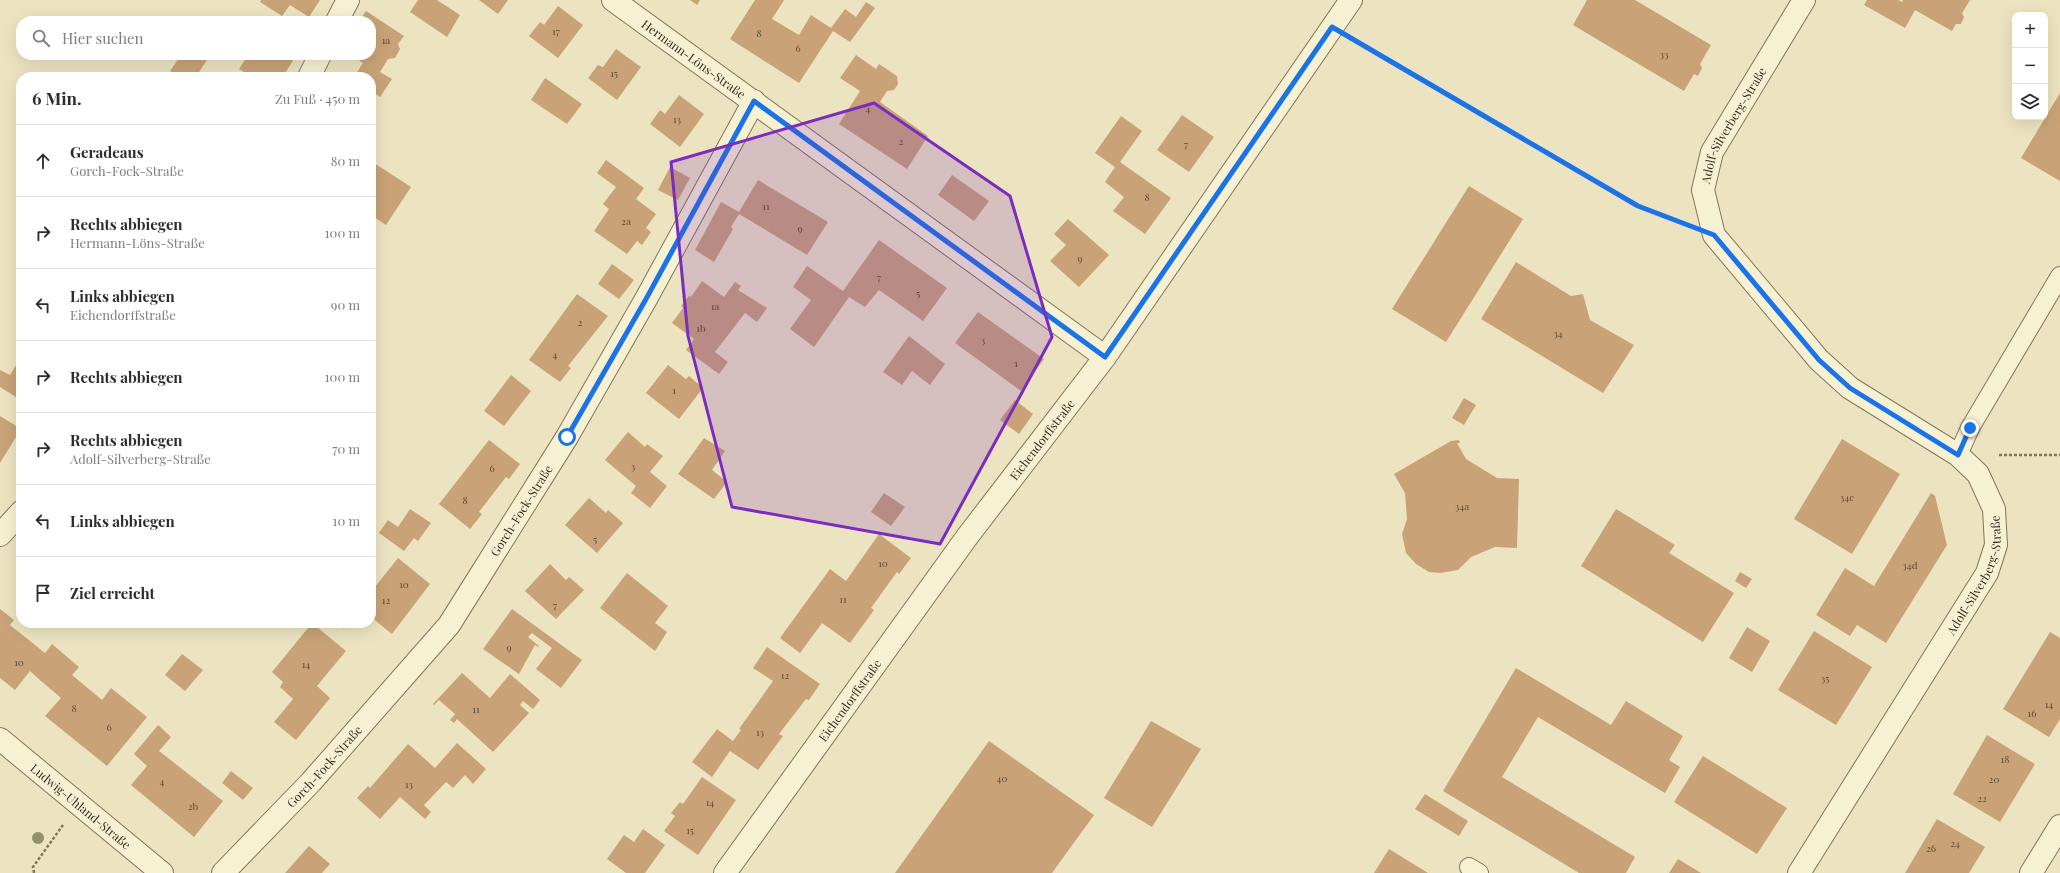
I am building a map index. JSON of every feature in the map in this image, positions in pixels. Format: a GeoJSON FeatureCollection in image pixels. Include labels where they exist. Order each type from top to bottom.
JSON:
{"type":"FeatureCollection","features":[{"type":"Feature","properties":{"kind":"street"},"geometry":{"type":"LineString","coordinates":[[340,16],[348,0]]}},
{"type":"Feature","properties":{"kind":"street","name":"Hermann-Löns-Straße"},"geometry":{"type":"LineString","coordinates":[[613,0],[1105,357]]}},
{"type":"Feature","properties":{"kind":"street","name":"Eichendorffstraße"},"geometry":{"type":"LineString","coordinates":[[725,873],[967,537],[1105,357],[1351,0]]}},
{"type":"Feature","properties":{"kind":"street","name":"Adolf-Silverberg-Straße"},"geometry":{"type":"LineString","coordinates":[[1799,873],[1987,573],[1996,544],[1994,509],[1978,474],[1958,455],[1850,388],[1829,369],[1780,316],[1714,235],[1702,190],[1712,152],[1804,0]]}},
{"type":"Feature","properties":{"kind":"street"},"geometry":{"type":"LineString","coordinates":[[312,72],[318,60]]}},
{"type":"Feature","properties":{"kind":"street","name":"Gorch-Fock-Straße"},"geometry":{"type":"LineString","coordinates":[[223,873],[311,782],[449,625],[567,437],[646,299],[754,101]]}},
{"type":"Feature","properties":{"kind":"street"},"geometry":{"type":"LineString","coordinates":[[0,535],[16,517]]}},
{"type":"Feature","properties":{"kind":"street","name":"Ludwig-Uhland-Straße"},"geometry":{"type":"LineString","coordinates":[[0,739],[162,873]]}},
{"type":"Feature","properties":{"kind":"street"},"geometry":{"type":"LineString","coordinates":[[2032,873],[2060,826]]}},
{"type":"Feature","properties":{"kind":"lane"},"geometry":{"type":"LineString","coordinates":[[1958,455],[1970,428],[2060,276]]}},
{"type":"Feature","properties":{"kind":"path"},"geometry":{"type":"LineString","coordinates":[[1332,27],[1638,206],[1714,235]]}},
{"type":"Feature","properties":{"kind":"path"},"geometry":{"type":"LineString","coordinates":[[1958,455],[2060,455]]}},
{"type":"Feature","properties":{"kind":"path"},"geometry":{"type":"LineString","coordinates":[[34,873],[33,867],[78,803]]}},
{"type":"Feature","properties":{"kind":"highlighted area"},"geometry":{"type":"Polygon","coordinates":[[[874,103],[1010,196],[1052,337],[940,544],[732,507],[688,336],[671,162],[874,103]]]}},
{"type":"Feature","properties":{"kind":"building"},"geometry":{"type":"Polygon","coordinates":[[[261,0],[320,0],[310,16],[290,5],[282,16],[260,2],[261,0]]]}},
{"type":"Feature","properties":{"kind":"building"},"geometry":{"type":"Polygon","coordinates":[[[418,0],[437,0],[460,15],[447,37],[410,12],[418,0]]]}},
{"type":"Feature","properties":{"kind":"building"},"geometry":{"type":"Polygon","coordinates":[[[479,0],[508,0],[498,14],[479,0]]]}},
{"type":"Feature","properties":{"kind":"building"},"geometry":{"type":"Polygon","coordinates":[[[690,0],[700,0],[697,5],[690,0]]]}},
{"type":"Feature","properties":{"kind":"building"},"geometry":{"type":"Polygon","coordinates":[[[755,0],[784,0],[772,19],[799,35],[811,15],[831,28],[845,9],[856,17],[866,2],[875,8],[850,42],[833,31],[799,83],[730,39],[755,0]]]}},
{"type":"Feature","properties":{"kind":"building"},"geometry":{"type":"Polygon","coordinates":[[[1587,0],[1635,0],[1711,45],[1700,64],[1702,68],[1698,76],[1694,74],[1684,91],[1573,25],[1587,0]]]}},
{"type":"Feature","properties":{"kind":"building"},"geometry":{"type":"Polygon","coordinates":[[[1867,0],[1898,0],[1902,2],[1903,0],[1970,0],[1962,13],[1964,17],[1961,24],[1956,24],[1952,31],[1915,10],[1905,28],[1864,5],[1867,0]]]}},
{"type":"Feature","properties":{"kind":"building"},"geometry":{"type":"Polygon","coordinates":[[[558,6],[583,25],[558,58],[529,36],[540,22],[544,25],[558,6]]]}},
{"type":"Feature","properties":{"kind":"building"},"geometry":{"type":"Polygon","coordinates":[[[366,11],[374,16],[362,16],[366,11]]]}},
{"type":"Feature","properties":{"kind":"building"},"geometry":{"type":"Polygon","coordinates":[[[376,18],[404,36],[398,44],[400,49],[395,58],[388,59],[380,72],[392,79],[380,97],[376,94],[376,72],[357,72],[363,63],[358,60],[376,60],[376,18]]]}},
{"type":"Feature","properties":{"kind":"building"},"geometry":{"type":"Polygon","coordinates":[[[616,49],[641,67],[617,100],[588,78],[598,65],[603,67],[616,49]]]}},
{"type":"Feature","properties":{"kind":"building"},"geometry":{"type":"Polygon","coordinates":[[[856,55],[876,69],[879,64],[897,76],[898,84],[894,90],[887,91],[880,102],[928,136],[907,169],[839,124],[860,91],[840,78],[856,55]]]}},
{"type":"Feature","properties":{"kind":"building"},"geometry":{"type":"Polygon","coordinates":[[[178,60],[207,60],[199,72],[170,71],[178,60]]]}},
{"type":"Feature","properties":{"kind":"building"},"geometry":{"type":"Polygon","coordinates":[[[245,60],[293,60],[286,72],[244,72],[239,69],[245,60]]]}},
{"type":"Feature","properties":{"kind":"building"},"geometry":{"type":"Polygon","coordinates":[[[545,78],[582,104],[567,124],[531,100],[545,78]]]}},
{"type":"Feature","properties":{"kind":"building"},"geometry":{"type":"Polygon","coordinates":[[[2060,93],[2060,181],[2021,158],[2044,120],[2048,120],[2048,113],[2060,93]]]}},
{"type":"Feature","properties":{"kind":"building"},"geometry":{"type":"Polygon","coordinates":[[[679,95],[704,114],[680,147],[650,124],[660,110],[665,114],[679,95]]]}},
{"type":"Feature","properties":{"kind":"building"},"geometry":{"type":"Polygon","coordinates":[[[1182,115],[1214,137],[1189,172],[1157,150],[1182,115]]]}},
{"type":"Feature","properties":{"kind":"building"},"geometry":{"type":"Polygon","coordinates":[[[1121,116],[1142,131],[1120,162],[1171,198],[1145,234],[1113,211],[1124,197],[1105,182],[1115,167],[1095,153],[1121,116]]]}},
{"type":"Feature","properties":{"kind":"building"},"geometry":{"type":"Polygon","coordinates":[[[606,160],[644,188],[636,199],[656,214],[646,228],[651,232],[642,245],[637,241],[627,254],[594,231],[609,209],[603,204],[616,187],[597,173],[606,160]]]}},
{"type":"Feature","properties":{"kind":"building"},"geometry":{"type":"Polygon","coordinates":[[[376,164],[411,187],[386,225],[376,218],[376,164]]]}},
{"type":"Feature","properties":{"kind":"building"},"geometry":{"type":"Polygon","coordinates":[[[670,167],[690,178],[678,200],[658,190],[670,167]]]}},
{"type":"Feature","properties":{"kind":"building"},"geometry":{"type":"Polygon","coordinates":[[[952,175],[989,201],[974,221],[938,195],[952,175]]]}},
{"type":"Feature","properties":{"kind":"building"},"geometry":{"type":"Polygon","coordinates":[[[758,180],[828,222],[807,255],[739,214],[731,227],[733,229],[714,262],[695,250],[721,202],[739,212],[758,180]]]}},
{"type":"Feature","properties":{"kind":"building"},"geometry":{"type":"Polygon","coordinates":[[[1469,186],[1523,219],[1446,342],[1392,309],[1469,186]]]}},
{"type":"Feature","properties":{"kind":"building"},"geometry":{"type":"Polygon","coordinates":[[[1068,219],[1109,255],[1079,287],[1050,261],[1066,245],[1054,234],[1068,219]]]}},
{"type":"Feature","properties":{"kind":"building"},"geometry":{"type":"Polygon","coordinates":[[[879,240],[947,288],[923,321],[879,290],[865,307],[849,297],[814,347],[790,329],[811,300],[793,287],[807,266],[843,291],[879,240]]]}},
{"type":"Feature","properties":{"kind":"building"},"geometry":{"type":"Polygon","coordinates":[[[1516,262],[1571,296],[1583,294],[1590,320],[1634,345],[1603,393],[1481,319],[1516,262]]]}},
{"type":"Feature","properties":{"kind":"building"},"geometry":{"type":"Polygon","coordinates":[[[612,264],[634,280],[619,299],[598,284],[612,264]]]}},
{"type":"Feature","properties":{"kind":"building"},"geometry":{"type":"Polygon","coordinates":[[[702,281],[724,297],[735,282],[741,286],[738,290],[767,308],[757,322],[745,313],[715,352],[728,362],[719,374],[686,350],[694,339],[672,323],[683,308],[681,306],[689,296],[691,297],[702,281]]]}},
{"type":"Feature","properties":{"kind":"building"},"geometry":{"type":"Polygon","coordinates":[[[577,294],[608,316],[568,366],[571,368],[560,382],[529,360],[577,294]]]}},
{"type":"Feature","properties":{"kind":"building"},"geometry":{"type":"Polygon","coordinates":[[[978,312],[1044,359],[1021,391],[955,343],[978,312]]]}},
{"type":"Feature","properties":{"kind":"building"},"geometry":{"type":"Polygon","coordinates":[[[909,336],[945,364],[930,385],[912,371],[902,385],[883,372],[909,336]]]}},
{"type":"Feature","properties":{"kind":"building"},"geometry":{"type":"Polygon","coordinates":[[[16,365],[16,397],[0,387],[0,370],[10,375],[16,365]]]}},
{"type":"Feature","properties":{"kind":"building"},"geometry":{"type":"Polygon","coordinates":[[[668,365],[686,379],[689,376],[703,388],[679,419],[646,393],[668,365]]]}},
{"type":"Feature","properties":{"kind":"building"},"geometry":{"type":"Polygon","coordinates":[[[511,375],[531,391],[504,426],[484,411],[511,375]]]}},
{"type":"Feature","properties":{"kind":"building"},"geometry":{"type":"Polygon","coordinates":[[[1464,398],[1476,405],[1464,425],[1452,418],[1464,398]]]}},
{"type":"Feature","properties":{"kind":"building"},"geometry":{"type":"Polygon","coordinates":[[[1015,400],[1033,414],[1019,434],[1000,420],[1015,400]]]}},
{"type":"Feature","properties":{"kind":"building"},"geometry":{"type":"Polygon","coordinates":[[[0,416],[16,426],[16,437],[0,463],[0,416]]]}},
{"type":"Feature","properties":{"kind":"building"},"geometry":{"type":"Polygon","coordinates":[[[628,432],[645,447],[647,444],[663,456],[650,472],[667,486],[650,508],[631,493],[636,486],[605,460],[628,432]]]}},
{"type":"Feature","properties":{"kind":"building"},"geometry":{"type":"Polygon","coordinates":[[[704,438],[725,451],[712,470],[727,482],[714,499],[678,474],[704,438]]]}},
{"type":"Feature","properties":{"kind":"building"},"geometry":{"type":"Polygon","coordinates":[[[1842,439],[1900,474],[1852,554],[1794,519],[1842,439]]]}},
{"type":"Feature","properties":{"kind":"building"},"geometry":{"type":"Polygon","coordinates":[[[489,440],[520,464],[509,479],[506,477],[479,512],[482,514],[470,529],[439,504],[489,440]]]}},
{"type":"Feature","properties":{"kind":"building"},"geometry":{"type":"Polygon","coordinates":[[[1459,440],[1460,443],[1457,443],[1466,459],[1497,478],[1519,479],[1517,548],[1495,547],[1471,557],[1458,570],[1440,573],[1429,572],[1416,564],[1406,553],[1402,534],[1407,519],[1405,493],[1394,474],[1451,441],[1459,440]]]}},
{"type":"Feature","properties":{"kind":"building"},"geometry":{"type":"Polygon","coordinates":[[[884,493],[905,507],[891,526],[871,512],[884,493]]]}},
{"type":"Feature","properties":{"kind":"building"},"geometry":{"type":"Polygon","coordinates":[[[1931,493],[1935,496],[1947,545],[1886,643],[1857,625],[1850,636],[1816,615],[1845,568],[1874,586],[1931,493]]]}},
{"type":"Feature","properties":{"kind":"building"},"geometry":{"type":"Polygon","coordinates":[[[589,498],[606,513],[608,510],[623,523],[597,553],[565,525],[589,498]]]}},
{"type":"Feature","properties":{"kind":"building"},"geometry":{"type":"Polygon","coordinates":[[[410,509],[431,523],[418,541],[414,538],[404,551],[379,533],[388,520],[398,527],[410,509]]]}},
{"type":"Feature","properties":{"kind":"building"},"geometry":{"type":"Polygon","coordinates":[[[1616,509],[1675,545],[1669,553],[1734,593],[1703,642],[1581,566],[1616,509]]]}},
{"type":"Feature","properties":{"kind":"building"},"geometry":{"type":"Polygon","coordinates":[[[879,534],[911,558],[899,574],[897,572],[871,608],[874,610],[850,643],[822,623],[800,653],[780,638],[830,569],[846,581],[879,534]]]}},
{"type":"Feature","properties":{"kind":"building"},"geometry":{"type":"Polygon","coordinates":[[[398,558],[430,584],[392,634],[376,621],[376,586],[398,558]]]}},
{"type":"Feature","properties":{"kind":"building"},"geometry":{"type":"Polygon","coordinates":[[[550,564],[566,580],[569,577],[584,590],[556,619],[525,591],[550,564]]]}},
{"type":"Feature","properties":{"kind":"building"},"geometry":{"type":"Polygon","coordinates":[[[1740,572],[1752,579],[1746,588],[1735,581],[1740,572]]]}},
{"type":"Feature","properties":{"kind":"building"},"geometry":{"type":"Polygon","coordinates":[[[627,573],[668,606],[655,623],[667,632],[655,651],[600,608],[627,573]]]}},
{"type":"Feature","properties":{"kind":"building"},"geometry":{"type":"Polygon","coordinates":[[[0,609],[14,620],[10,625],[45,653],[52,644],[79,667],[72,675],[102,700],[111,688],[147,717],[107,766],[45,716],[61,698],[30,671],[15,690],[0,678],[0,609]]]}},
{"type":"Feature","properties":{"kind":"building"},"geometry":{"type":"Polygon","coordinates":[[[512,609],[582,660],[561,688],[536,669],[552,648],[532,633],[528,637],[539,646],[538,647],[535,645],[519,674],[483,649],[512,609]]]}},
{"type":"Feature","properties":{"kind":"building"},"geometry":{"type":"Polygon","coordinates":[[[1747,627],[1770,641],[1752,672],[1729,658],[1747,627]]]}},
{"type":"Feature","properties":{"kind":"building"},"geometry":{"type":"Polygon","coordinates":[[[308,628],[318,628],[346,651],[317,686],[330,698],[296,740],[274,722],[293,699],[280,687],[283,682],[272,672],[308,628]]]}},
{"type":"Feature","properties":{"kind":"building"},"geometry":{"type":"Polygon","coordinates":[[[1814,631],[1872,667],[1836,725],[1778,690],[1814,631]]]}},
{"type":"Feature","properties":{"kind":"building"},"geometry":{"type":"Polygon","coordinates":[[[2050,632],[2060,638],[2060,719],[2049,737],[2003,709],[2050,632]]]}},
{"type":"Feature","properties":{"kind":"building"},"geometry":{"type":"Polygon","coordinates":[[[767,647],[820,684],[809,700],[806,699],[779,734],[783,736],[758,770],[730,751],[712,777],[692,762],[717,729],[733,741],[741,730],[739,729],[773,681],[753,668],[767,647]]]}},
{"type":"Feature","properties":{"kind":"building"},"geometry":{"type":"Polygon","coordinates":[[[182,654],[203,670],[185,691],[165,675],[182,654]]]}},
{"type":"Feature","properties":{"kind":"building"},"geometry":{"type":"Polygon","coordinates":[[[1516,668],[1611,725],[1626,701],[1683,736],[1669,760],[1680,767],[1665,793],[1538,717],[1502,777],[1635,857],[1626,873],[1579,873],[1443,791],[1516,668]]]}},
{"type":"Feature","properties":{"kind":"building"},"geometry":{"type":"Polygon","coordinates":[[[462,673],[490,698],[510,674],[540,700],[533,709],[523,701],[520,705],[529,713],[493,752],[457,719],[454,723],[450,720],[455,714],[439,700],[434,705],[433,704],[462,673]]]}},
{"type":"Feature","properties":{"kind":"building"},"geometry":{"type":"Polygon","coordinates":[[[1151,721],[1201,749],[1152,827],[1104,798],[1151,721]]]}},
{"type":"Feature","properties":{"kind":"building"},"geometry":{"type":"Polygon","coordinates":[[[158,725],[171,737],[159,751],[223,801],[194,837],[131,785],[147,766],[134,754],[158,725]]]}},
{"type":"Feature","properties":{"kind":"building"},"geometry":{"type":"Polygon","coordinates":[[[1987,735],[2035,764],[2000,822],[1953,794],[1987,735]]]}},
{"type":"Feature","properties":{"kind":"building"},"geometry":{"type":"Polygon","coordinates":[[[989,741],[1094,815],[1052,873],[895,873],[989,741]]]}},
{"type":"Feature","properties":{"kind":"building"},"geometry":{"type":"Polygon","coordinates":[[[457,743],[486,769],[473,784],[465,775],[453,788],[446,782],[424,805],[431,812],[425,819],[400,797],[380,819],[357,798],[368,786],[370,788],[408,744],[435,768],[457,743]]]}},
{"type":"Feature","properties":{"kind":"building"},"geometry":{"type":"Polygon","coordinates":[[[1703,756],[1787,808],[1757,854],[1674,802],[1703,756]]]}},
{"type":"Feature","properties":{"kind":"building"},"geometry":{"type":"Polygon","coordinates":[[[231,771],[253,788],[243,800],[222,783],[231,771]]]}},
{"type":"Feature","properties":{"kind":"building"},"geometry":{"type":"Polygon","coordinates":[[[702,777],[736,800],[698,855],[664,831],[675,816],[671,813],[680,802],[683,804],[702,777]]]}},
{"type":"Feature","properties":{"kind":"building"},"geometry":{"type":"Polygon","coordinates":[[[1425,794],[1468,821],[1459,836],[1415,809],[1425,794]]]}},
{"type":"Feature","properties":{"kind":"building"},"geometry":{"type":"Polygon","coordinates":[[[1937,819],[1985,847],[1969,873],[1905,873],[1937,819]]]}},
{"type":"Feature","properties":{"kind":"building"},"geometry":{"type":"Polygon","coordinates":[[[643,829],[665,845],[645,873],[626,873],[607,859],[624,835],[634,842],[643,829]]]}},
{"type":"Feature","properties":{"kind":"building"},"geometry":{"type":"Polygon","coordinates":[[[309,846],[330,864],[322,873],[285,873],[309,846]]]}},
{"type":"Feature","properties":{"kind":"building"},"geometry":{"type":"Polygon","coordinates":[[[1389,849],[1428,873],[1374,873],[1389,849]]]}},
{"type":"Feature","properties":{"kind":"building"},"geometry":{"type":"Polygon","coordinates":[[[1678,859],[1701,873],[1669,873],[1678,859]]]}},
{"type":"Feature","properties":{"kind":"route"},"geometry":{"type":"LineString","coordinates":[[567,437],[646,299],[754,101],[1105,357],[1332,27],[1382,58],[1638,206],[1714,235],[1780,316],[1819,360],[1850,388],[1958,455],[1970,428]]}}]}
